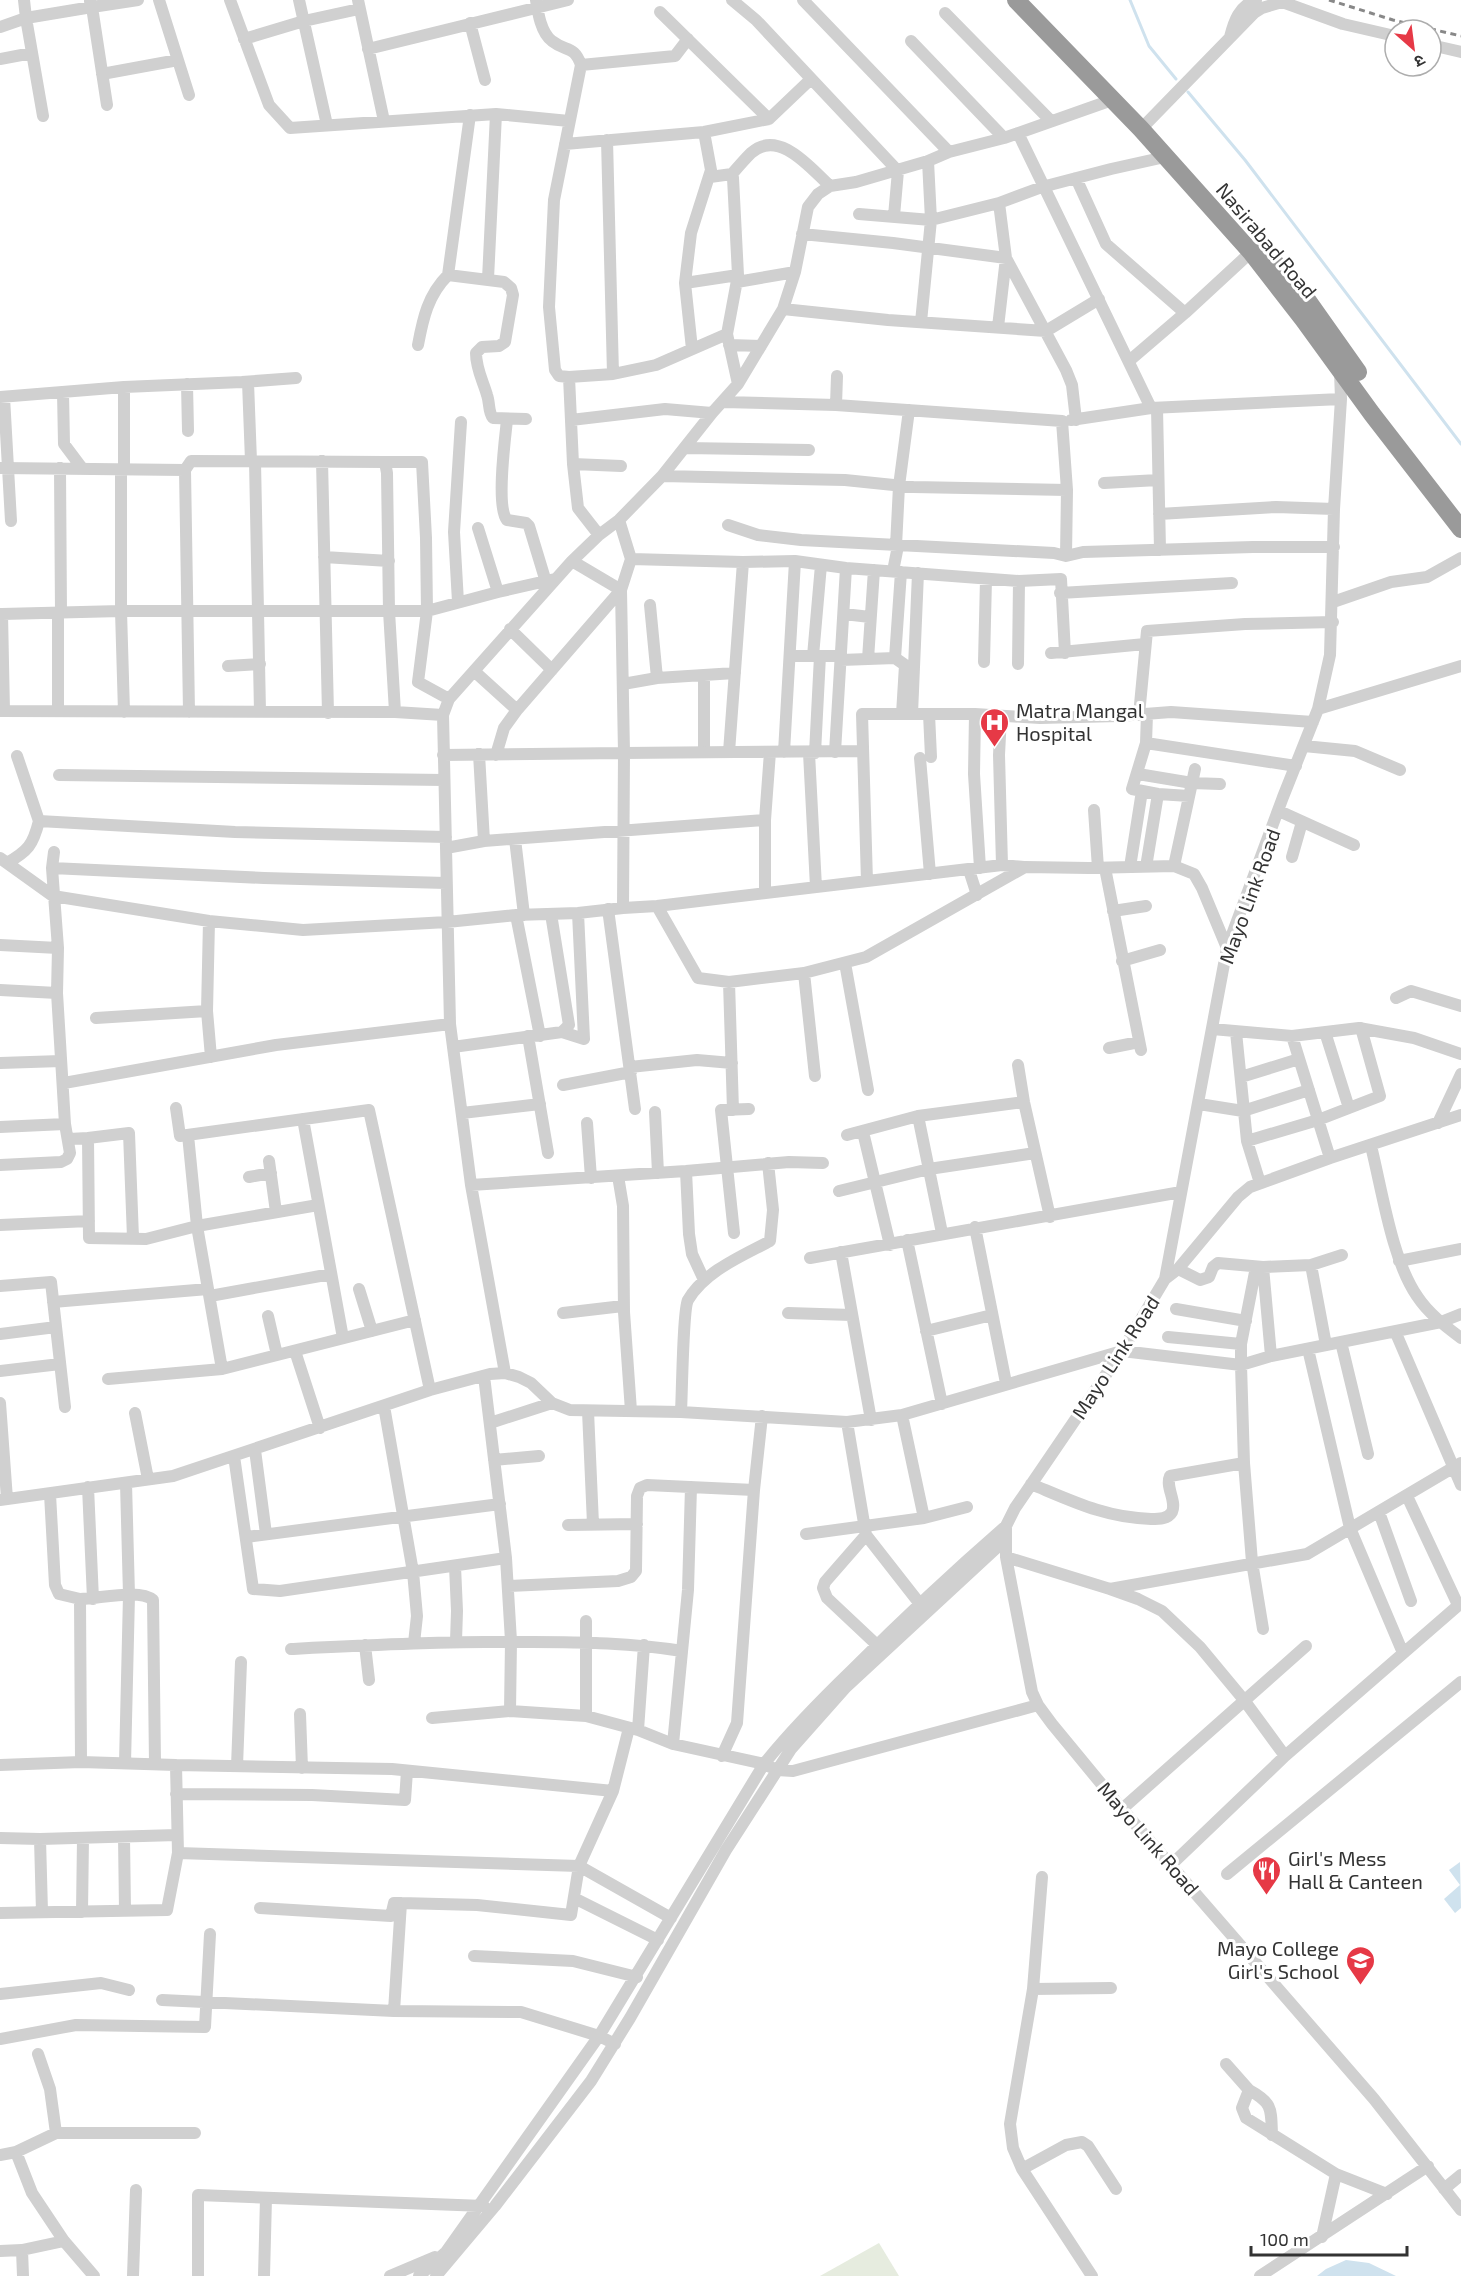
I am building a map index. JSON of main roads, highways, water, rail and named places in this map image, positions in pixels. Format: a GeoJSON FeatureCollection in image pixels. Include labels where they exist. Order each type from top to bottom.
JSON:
{"type":"FeatureCollection","features":[{"type":"Feature","properties":{"kind":"highway","name":"Nasirabad Road"},"geometry":{"type":"LineString","coordinates":[[1016,0],[1112,100],[1144,126],[1274,261],[1305,297],[1372,414],[1461,529]]}},
{"type":"Feature","properties":{"kind":"highway","name":"Nasirabad Road"},"geometry":{"type":"LineString","coordinates":[[1031,0],[1091,61],[1166,157],[1251,252],[1342,361],[1461,514]]}},
{"type":"Feature","properties":{"kind":"water"},"geometry":{"type":"Polygon","coordinates":[[[1460,1862],[1461,1908],[1455,1913],[1444,1899],[1460,1885],[1449,1870],[1460,1862]]]}},
{"type":"Feature","properties":{"kind":"water"},"geometry":{"type":"Polygon","coordinates":[[[1346,2260],[1369,2263],[1396,2276],[1317,2276],[1346,2260]]]}},
{"type":"Feature","properties":{"kind":"waterway"},"geometry":{"type":"LineString","coordinates":[[1130,0],[1149,46],[1176,79]]}},
{"type":"Feature","properties":{"kind":"waterway"},"geometry":{"type":"LineString","coordinates":[[1188,92],[1245,160],[1461,444]]}},
{"type":"Feature","properties":{"kind":"railway"},"geometry":{"type":"LineString","coordinates":[[1329,0],[1393,20],[1461,36]]}},
{"type":"Feature","properties":{"kind":"place","name":"Matra Mangal Hospital"},"geometry":{"type":"Point","coordinates":[995,748]}},
{"type":"Feature","properties":{"kind":"place","name":"Girl's Mess Hall & Canteen"},"geometry":{"type":"Point","coordinates":[1267,1896]}},
{"type":"Feature","properties":{"kind":"place","name":"Mayo College Girl's School"},"geometry":{"type":"Point","coordinates":[1360,1986]}}]}
